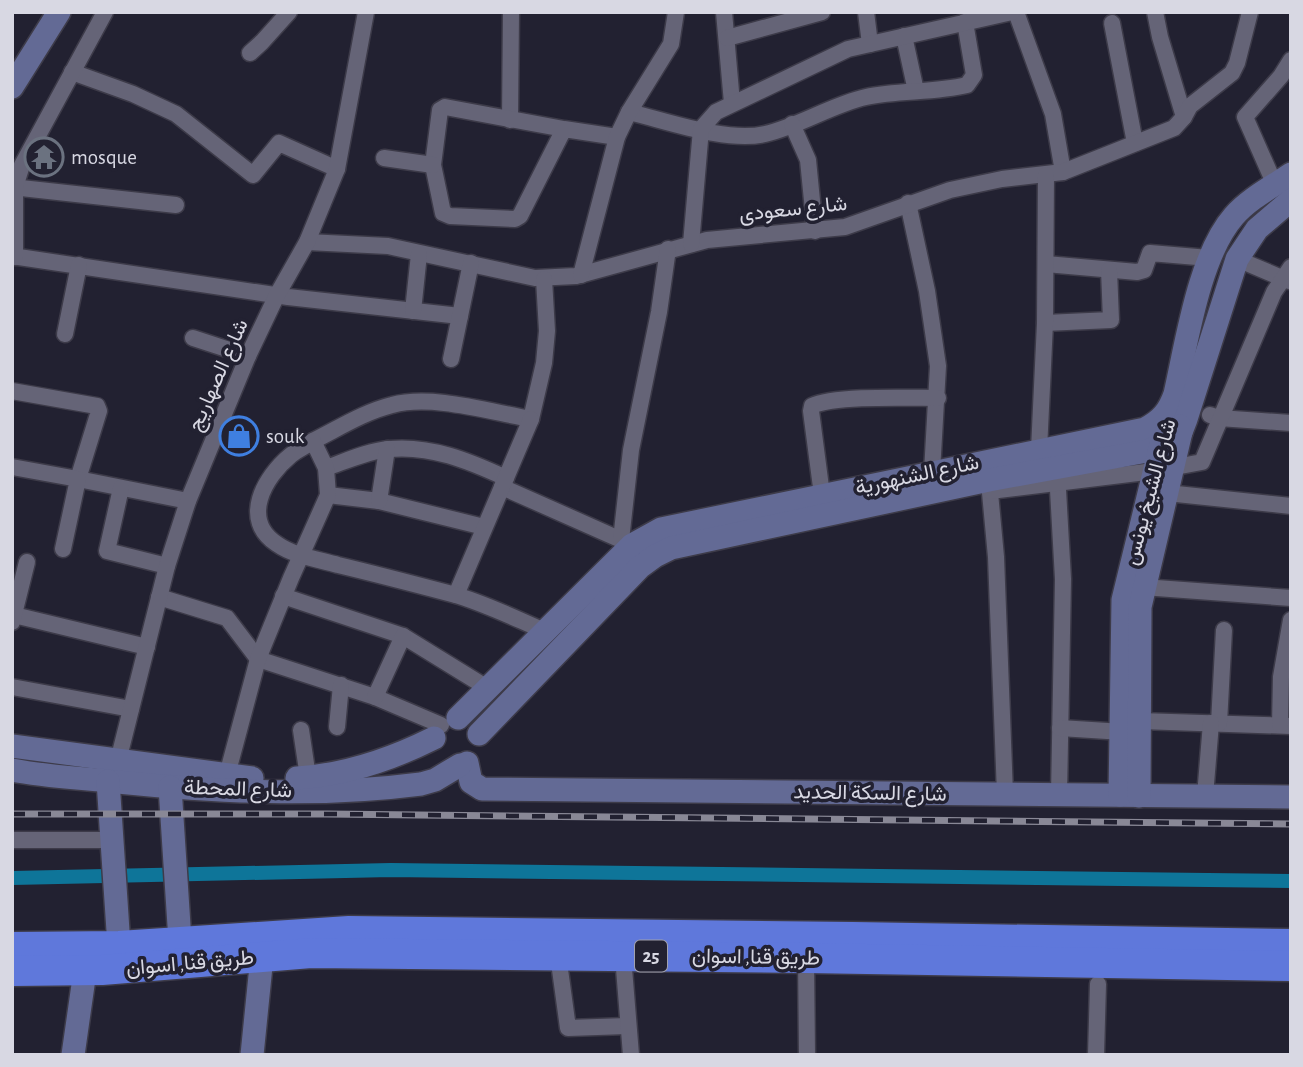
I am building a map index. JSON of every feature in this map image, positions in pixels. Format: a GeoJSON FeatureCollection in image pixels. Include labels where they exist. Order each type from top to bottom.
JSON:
{"type":"FeatureCollection","features":[{"type":"Feature","properties":{"kind":"highway","name":"طريق قنا, اسوان"},"geometry":{"type":"LineString","coordinates":[[12,947],[119,932],[179,927],[363,932],[1291,944]]}},
{"type":"Feature","properties":{"kind":"highway","name":"طريق قنا, اسوان"},"geometry":{"type":"LineString","coordinates":[[12,971],[85,971],[311,953],[1291,966]]}},
{"type":"Feature","properties":{"kind":"street"},"geometry":{"type":"LineString","coordinates":[[12,60],[42,12]]}},
{"type":"Feature","properties":{"kind":"street"},"geometry":{"type":"LineString","coordinates":[[12,87],[59,12]]}},
{"type":"Feature","properties":{"kind":"street"},"geometry":{"type":"LineString","coordinates":[[105,12],[22,165],[14,187],[14,257],[276,295],[460,316]]}},
{"type":"Feature","properties":{"kind":"street"},"geometry":{"type":"LineString","coordinates":[[250,52],[289,12]]}},
{"type":"Feature","properties":{"kind":"street","name":"شارع الصهاريج"},"geometry":{"type":"LineString","coordinates":[[113,771],[167,566],[188,501],[248,356],[276,295],[307,242],[337,169],[366,12]]}},
{"type":"Feature","properties":{"kind":"street"},"geometry":{"type":"LineString","coordinates":[[510,120],[511,12]]}},
{"type":"Feature","properties":{"kind":"street"},"geometry":{"type":"LineString","coordinates":[[580,275],[617,137],[671,44],[676,12]]}},
{"type":"Feature","properties":{"kind":"street"},"geometry":{"type":"LineString","coordinates":[[724,12],[732,103]]}},
{"type":"Feature","properties":{"kind":"street"},"geometry":{"type":"LineString","coordinates":[[727,38],[822,12]]}},
{"type":"Feature","properties":{"kind":"street"},"geometry":{"type":"LineString","coordinates":[[866,12],[870,44]]}},
{"type":"Feature","properties":{"kind":"street"},"geometry":{"type":"LineString","coordinates":[[691,244],[701,129],[708,118],[732,103],[832,55],[1014,12],[1053,114],[1063,172]]}},
{"type":"Feature","properties":{"kind":"street"},"geometry":{"type":"LineString","coordinates":[[1155,12],[1184,117]]}},
{"type":"Feature","properties":{"kind":"street","name":"شارع سعودى"},"geometry":{"type":"LineString","coordinates":[[307,242],[388,246],[544,279],[580,275],[691,244],[740,236],[845,227],[908,203],[978,183],[1063,172],[1174,128],[1190,106],[1228,77],[1235,68],[1250,12]]}},
{"type":"Feature","properties":{"kind":"street"},"geometry":{"type":"LineString","coordinates":[[629,113],[732,137],[753,136],[774,132],[835,106],[866,97],[962,86],[973,79],[965,22]]}},
{"type":"Feature","properties":{"kind":"street"},"geometry":{"type":"LineString","coordinates":[[1112,23],[1135,144]]}},
{"type":"Feature","properties":{"kind":"street"},"geometry":{"type":"LineString","coordinates":[[904,36],[916,91]]}},
{"type":"Feature","properties":{"kind":"street"},"geometry":{"type":"LineString","coordinates":[[1286,186],[1245,117],[1281,76],[1291,60]]}},
{"type":"Feature","properties":{"kind":"street"},"geometry":{"type":"LineString","coordinates":[[72,72],[133,94],[177,114],[253,175],[279,143],[337,169]]}},
{"type":"Feature","properties":{"kind":"street"},"geometry":{"type":"LineString","coordinates":[[564,129],[524,210],[515,219],[450,216],[443,213],[433,166],[440,110],[445,107],[617,137]]}},
{"type":"Feature","properties":{"kind":"street"},"geometry":{"type":"LineString","coordinates":[[792,124],[808,160],[816,231]]}},
{"type":"Feature","properties":{"kind":"street"},"geometry":{"type":"LineString","coordinates":[[384,158],[433,166]]}},
{"type":"Feature","properties":{"kind":"street"},"geometry":{"type":"LineString","coordinates":[[1039,450],[1045,323],[1046,175]]}},
{"type":"Feature","properties":{"kind":"street"},"geometry":{"type":"LineString","coordinates":[[1170,409],[1209,258],[1220,234],[1235,214],[1254,197],[1286,186]]}},
{"type":"Feature","properties":{"kind":"street"},"geometry":{"type":"LineString","coordinates":[[1181,432],[1237,259],[1286,186]]}},
{"type":"Feature","properties":{"kind":"street"},"geometry":{"type":"LineString","coordinates":[[14,187],[176,205]]}},
{"type":"Feature","properties":{"kind":"street"},"geometry":{"type":"LineString","coordinates":[[908,203],[935,338],[938,366],[932,472]]}},
{"type":"Feature","properties":{"kind":"street"},"geometry":{"type":"LineString","coordinates":[[326,468],[387,449],[416,448],[444,454],[470,462],[504,482],[627,542],[631,450],[659,312],[668,250]]}},
{"type":"Feature","properties":{"kind":"street"},"geometry":{"type":"LineString","coordinates":[[1046,264],[1143,272],[1148,254],[1152,252],[1209,258]]}},
{"type":"Feature","properties":{"kind":"street"},"geometry":{"type":"LineString","coordinates":[[413,311],[419,254]]}},
{"type":"Feature","properties":{"kind":"street"},"geometry":{"type":"LineString","coordinates":[[1059,795],[1063,579],[1058,474],[1163,470],[1202,462],[1214,417],[1287,276],[1237,259]]}},
{"type":"Feature","properties":{"kind":"street"},"geometry":{"type":"LineString","coordinates":[[451,359],[471,263]]}},
{"type":"Feature","properties":{"kind":"street"},"geometry":{"type":"LineString","coordinates":[[65,334],[79,265]]}},
{"type":"Feature","properties":{"kind":"street"},"geometry":{"type":"LineString","coordinates":[[1045,323],[1111,320],[1109,270]]}},
{"type":"Feature","properties":{"kind":"street"},"geometry":{"type":"LineString","coordinates":[[456,595],[531,419],[544,363],[547,331],[544,279]]}},
{"type":"Feature","properties":{"kind":"street"},"geometry":{"type":"LineString","coordinates":[[193,338],[248,356]]}},
{"type":"Feature","properties":{"kind":"street"},"geometry":{"type":"LineString","coordinates":[[12,391],[97,406],[99,411],[78,479],[63,549]]}},
{"type":"Feature","properties":{"kind":"street"},"geometry":{"type":"LineString","coordinates":[[822,495],[811,411],[813,406],[852,400],[937,398]]}},
{"type":"Feature","properties":{"kind":"street"},"geometry":{"type":"LineString","coordinates":[[531,419],[438,403],[393,404],[374,411],[291,455],[261,491],[257,506],[258,521],[274,543],[301,555],[456,595],[547,632]]}},
{"type":"Feature","properties":{"kind":"street","name":"شارع الشنهورية"},"geometry":{"type":"LineString","coordinates":[[444,727],[489,689],[547,632],[627,542],[668,527],[1145,429],[1159,421],[1170,409]]}},
{"type":"Feature","properties":{"kind":"street","name":"شارع الشيخ يونس"},"geometry":{"type":"LineString","coordinates":[[1131,726],[1123,600],[1163,470],[1181,432],[1170,409]]}},
{"type":"Feature","properties":{"kind":"street","name":"شارع الشيخ يونس"},"geometry":{"type":"LineString","coordinates":[[1130,795],[1131,726],[1138,628],[1143,587],[1167,493],[1160,446],[1170,409]]}},
{"type":"Feature","properties":{"kind":"street"},"geometry":{"type":"LineString","coordinates":[[1214,417],[1291,423]]}},
{"type":"Feature","properties":{"kind":"street","name":"شارع الشنهورية"},"geometry":{"type":"LineString","coordinates":[[479,734],[640,568],[671,548],[989,485],[1058,474],[1147,451],[1173,440],[1181,432]]}},
{"type":"Feature","properties":{"kind":"street"},"geometry":{"type":"LineString","coordinates":[[227,775],[258,659],[328,495],[326,468],[313,441]]}},
{"type":"Feature","properties":{"kind":"street"},"geometry":{"type":"LineString","coordinates":[[379,501],[387,449]]}},
{"type":"Feature","properties":{"kind":"street"},"geometry":{"type":"LineString","coordinates":[[12,467],[188,501]]}},
{"type":"Feature","properties":{"kind":"street"},"geometry":{"type":"LineString","coordinates":[[989,485],[996,557],[1005,794]]}},
{"type":"Feature","properties":{"kind":"street"},"geometry":{"type":"LineString","coordinates":[[121,488],[107,551],[167,566]]}},
{"type":"Feature","properties":{"kind":"street"},"geometry":{"type":"LineString","coordinates":[[1167,493],[1291,506]]}},
{"type":"Feature","properties":{"kind":"street"},"geometry":{"type":"LineString","coordinates":[[328,495],[379,501],[484,527]]}},
{"type":"Feature","properties":{"kind":"street"},"geometry":{"type":"LineString","coordinates":[[27,562],[13,619],[146,647]]}},
{"type":"Feature","properties":{"kind":"street"},"geometry":{"type":"LineString","coordinates":[[1143,587],[1291,598]]}},
{"type":"Feature","properties":{"kind":"street"},"geometry":{"type":"LineString","coordinates":[[283,596],[403,636],[489,689]]}},
{"type":"Feature","properties":{"kind":"street"},"geometry":{"type":"LineString","coordinates":[[159,597],[227,618],[258,659],[375,697],[444,727],[469,722],[479,734],[480,748],[472,760],[463,764],[446,763],[440,758],[433,746],[444,727]]}},
{"type":"Feature","properties":{"kind":"street"},"geometry":{"type":"LineString","coordinates":[[1060,728],[1215,723],[1285,726],[1291,620]]}},
{"type":"Feature","properties":{"kind":"street"},"geometry":{"type":"LineString","coordinates":[[1205,796],[1224,630]]}},
{"type":"Feature","properties":{"kind":"street"},"geometry":{"type":"LineString","coordinates":[[375,697],[403,636]]}},
{"type":"Feature","properties":{"kind":"street"},"geometry":{"type":"LineString","coordinates":[[337,727],[341,685]]}},
{"type":"Feature","properties":{"kind":"street"},"geometry":{"type":"LineString","coordinates":[[12,687],[131,709]]}},
{"type":"Feature","properties":{"kind":"street","name":"شارع المحطة"},"geometry":{"type":"LineString","coordinates":[[12,770],[65,778],[113,771],[309,778],[373,764],[404,753],[444,727]]}},
{"type":"Feature","properties":{"kind":"street"},"geometry":{"type":"LineString","coordinates":[[301,730],[309,778]]}},
{"type":"Feature","properties":{"kind":"street","name":"شارع المحطة"},"geometry":{"type":"LineString","coordinates":[[12,746],[170,787],[250,791],[375,789],[421,784],[463,764]]}},
{"type":"Feature","properties":{"kind":"street","name":"شارع السكة الحديد"},"geometry":{"type":"LineString","coordinates":[[463,764],[471,782],[482,789],[1291,797]]}},
{"type":"Feature","properties":{"kind":"street"},"geometry":{"type":"LineString","coordinates":[[113,771],[112,839],[119,932]]}},
{"type":"Feature","properties":{"kind":"street"},"geometry":{"type":"LineString","coordinates":[[170,787],[179,927]]}},
{"type":"Feature","properties":{"kind":"street"},"geometry":{"type":"LineString","coordinates":[[12,840],[112,839]]}},
{"type":"Feature","properties":{"kind":"street"},"geometry":{"type":"LineString","coordinates":[[558,955],[568,1028],[627,1026]]}},
{"type":"Feature","properties":{"kind":"street"},"geometry":{"type":"LineString","coordinates":[[251,1055],[262,956]]}},
{"type":"Feature","properties":{"kind":"street"},"geometry":{"type":"LineString","coordinates":[[623,956],[631,1055]]}},
{"type":"Feature","properties":{"kind":"street"},"geometry":{"type":"LineString","coordinates":[[806,958],[807,1055]]}},
{"type":"Feature","properties":{"kind":"street"},"geometry":{"type":"LineString","coordinates":[[73,1055],[85,971]]}},
{"type":"Feature","properties":{"kind":"street"},"geometry":{"type":"LineString","coordinates":[[1096,1055],[1098,984]]}},
{"type":"Feature","properties":{"kind":"waterway"},"geometry":{"type":"LineString","coordinates":[[12,878],[391,870],[1291,881]]}},
{"type":"Feature","properties":{"kind":"railway"},"geometry":{"type":"LineString","coordinates":[[12,814],[327,814],[1291,824]]}},
{"type":"Feature","properties":{"kind":"place","name":"mosque"},"geometry":{"type":"Point","coordinates":[44,157]}},
{"type":"Feature","properties":{"kind":"place","name":"souk"},"geometry":{"type":"Point","coordinates":[239,436]}}]}
